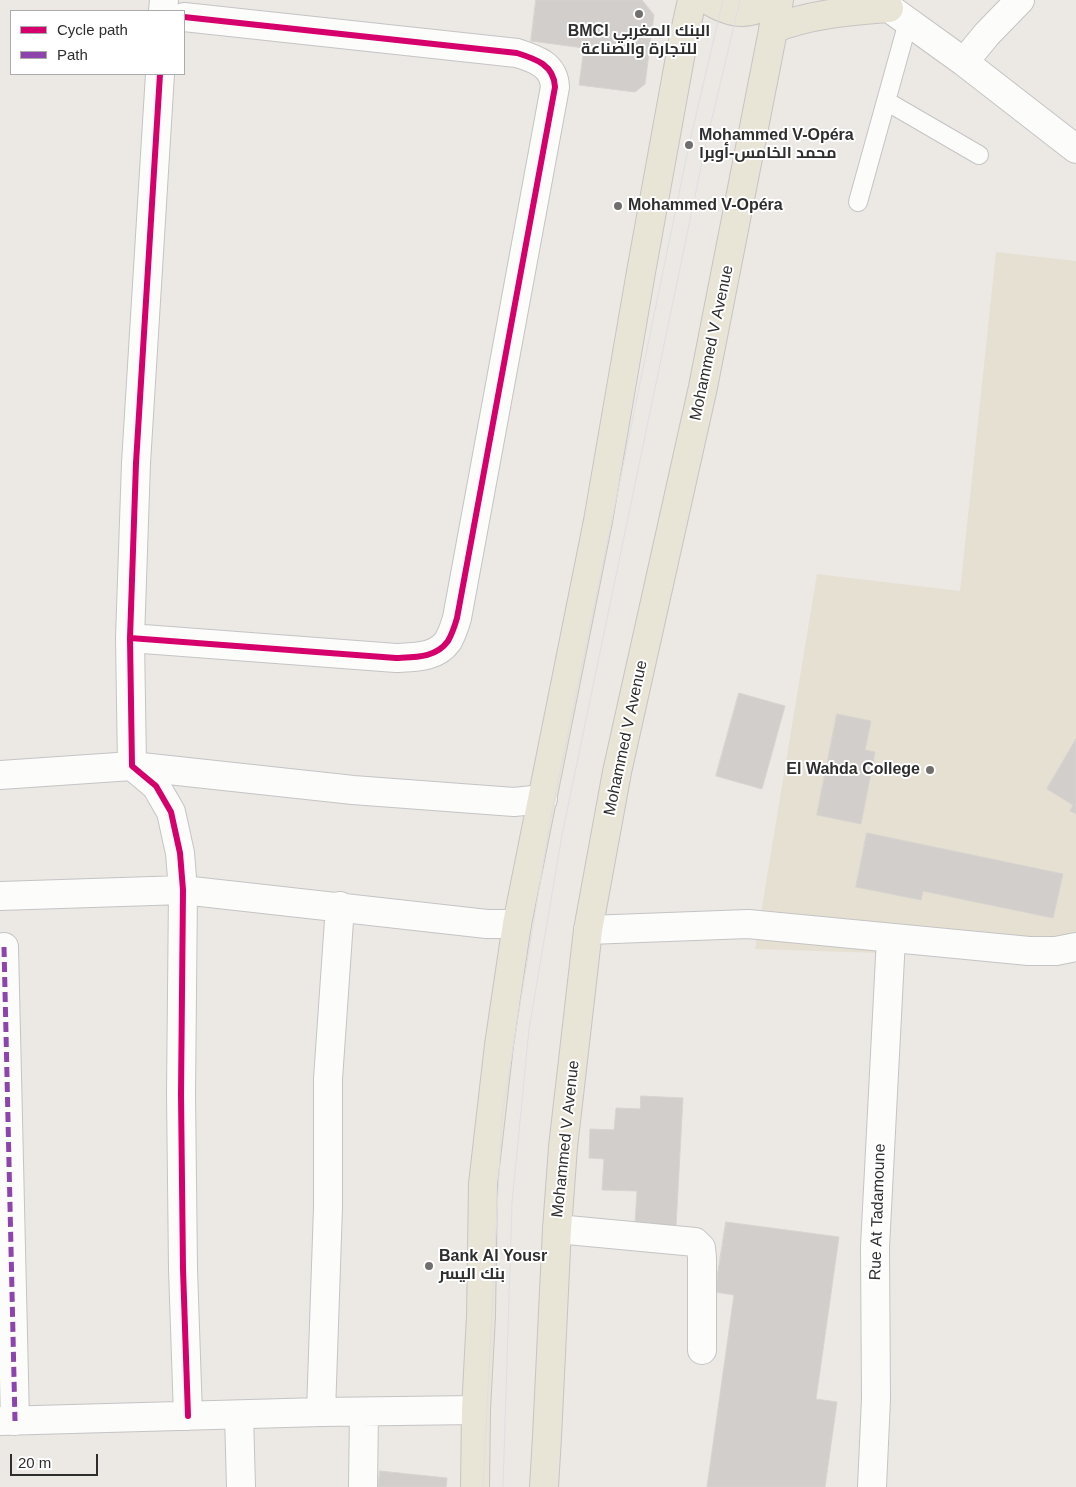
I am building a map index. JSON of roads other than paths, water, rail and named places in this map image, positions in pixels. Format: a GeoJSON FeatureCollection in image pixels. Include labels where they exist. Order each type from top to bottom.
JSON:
{"type":"FeatureCollection","features":[{"type":"Feature","properties":{"kind":"main road"},"geometry":{"type":"LineString","coordinates":[[476,1487],[476,1410],[481,1316],[484,1184],[499,1045],[517,924],[598,521],[641,272],[692,0]]}},
{"type":"Feature","properties":{"kind":"main road"},"geometry":{"type":"LineString","coordinates":[[708,0],[721,8],[738,12],[760,10],[778,0]]}},
{"type":"Feature","properties":{"kind":"main road","name":"Mohammed V Avenue"},"geometry":{"type":"LineString","coordinates":[[544,1487],[563,1147],[588,930],[617,772],[705,378],[778,0]]}},
{"type":"Feature","properties":{"kind":"main road"},"geometry":{"type":"LineString","coordinates":[[772,30],[786,24],[847,11],[888,8]]}},
{"type":"Feature","properties":{"kind":"street"},"geometry":{"type":"LineString","coordinates":[[964,62],[987,34],[1020,0]]}},
{"type":"Feature","properties":{"kind":"street"},"geometry":{"type":"LineString","coordinates":[[888,8],[964,62],[1075,146]]}},
{"type":"Feature","properties":{"kind":"street"},"geometry":{"type":"LineString","coordinates":[[130,638],[396,658],[431,654],[439,650],[448,640],[458,618],[555,88],[550,69],[536,58],[517,53],[185,17]]}},
{"type":"Feature","properties":{"kind":"street"},"geometry":{"type":"LineString","coordinates":[[160,75],[137,453],[130,638],[132,766],[156,786],[171,812],[180,853],[182,890],[181,1094],[188,1416]]}},
{"type":"Feature","properties":{"kind":"street"},"geometry":{"type":"LineString","coordinates":[[0,774],[132,766],[353,790],[514,802],[543,800]]}},
{"type":"Feature","properties":{"kind":"street"},"geometry":{"type":"LineString","coordinates":[[0,896],[182,890],[340,906],[486,924],[517,924]]}},
{"type":"Feature","properties":{"kind":"street"},"geometry":{"type":"LineString","coordinates":[[321,1412],[328,1207],[328,1078],[340,906]]}},
{"type":"Feature","properties":{"kind":"street"},"geometry":{"type":"LineString","coordinates":[[588,930],[748,924],[1029,951],[1056,951],[1076,947]]}},
{"type":"Feature","properties":{"kind":"street","name":"Rue At Tadamoune"},"geometry":{"type":"LineString","coordinates":[[872,1487],[876,1399],[875,1247],[891,938]]}},
{"type":"Feature","properties":{"kind":"street"},"geometry":{"type":"LineString","coordinates":[[4,947],[8,1421],[321,1412],[476,1410]]}},
{"type":"Feature","properties":{"kind":"street"},"geometry":{"type":"LineString","coordinates":[[557,1229],[695,1242],[701,1248],[702,1258],[702,1350]]}},
{"type":"Feature","properties":{"kind":"street"},"geometry":{"type":"LineString","coordinates":[[363,1487],[364,1412]]}},
{"type":"Feature","properties":{"kind":"street"},"geometry":{"type":"LineString","coordinates":[[239,1415],[241,1487]]}},
{"type":"Feature","properties":{"kind":"lane"},"geometry":{"type":"LineString","coordinates":[[858,202],[886,101],[888,8]]}},
{"type":"Feature","properties":{"kind":"lane"},"geometry":{"type":"LineString","coordinates":[[886,101],[979,155]]}},
{"type":"Feature","properties":{"kind":"tram line"},"geometry":{"type":"LineString","coordinates":[[483,1487],[502,1115],[551,816],[689,145],[723,0]]}},
{"type":"Feature","properties":{"kind":"tram line"},"geometry":{"type":"LineString","coordinates":[[503,1487],[512,1203],[529,1029],[562,835],[705,148],[740,0]]}},
{"type":"Feature","properties":{"kind":"place","name":"BMCI البنك المغربي للتجارة والصناعة"},"geometry":{"type":"Point","coordinates":[639,14]}},
{"type":"Feature","properties":{"kind":"place","name":"Mohammed V-Opéra محمد الخامس-أوبرا"},"geometry":{"type":"Point","coordinates":[689,145]}},
{"type":"Feature","properties":{"kind":"place","name":"Mohammed V-Opéra"},"geometry":{"type":"Point","coordinates":[618,206]}},
{"type":"Feature","properties":{"kind":"place","name":"El Wahda College"},"geometry":{"type":"Point","coordinates":[930,770]}},
{"type":"Feature","properties":{"kind":"place","name":"Bank Al Yousr بنك اليسر"},"geometry":{"type":"Point","coordinates":[429,1266]}}]}
